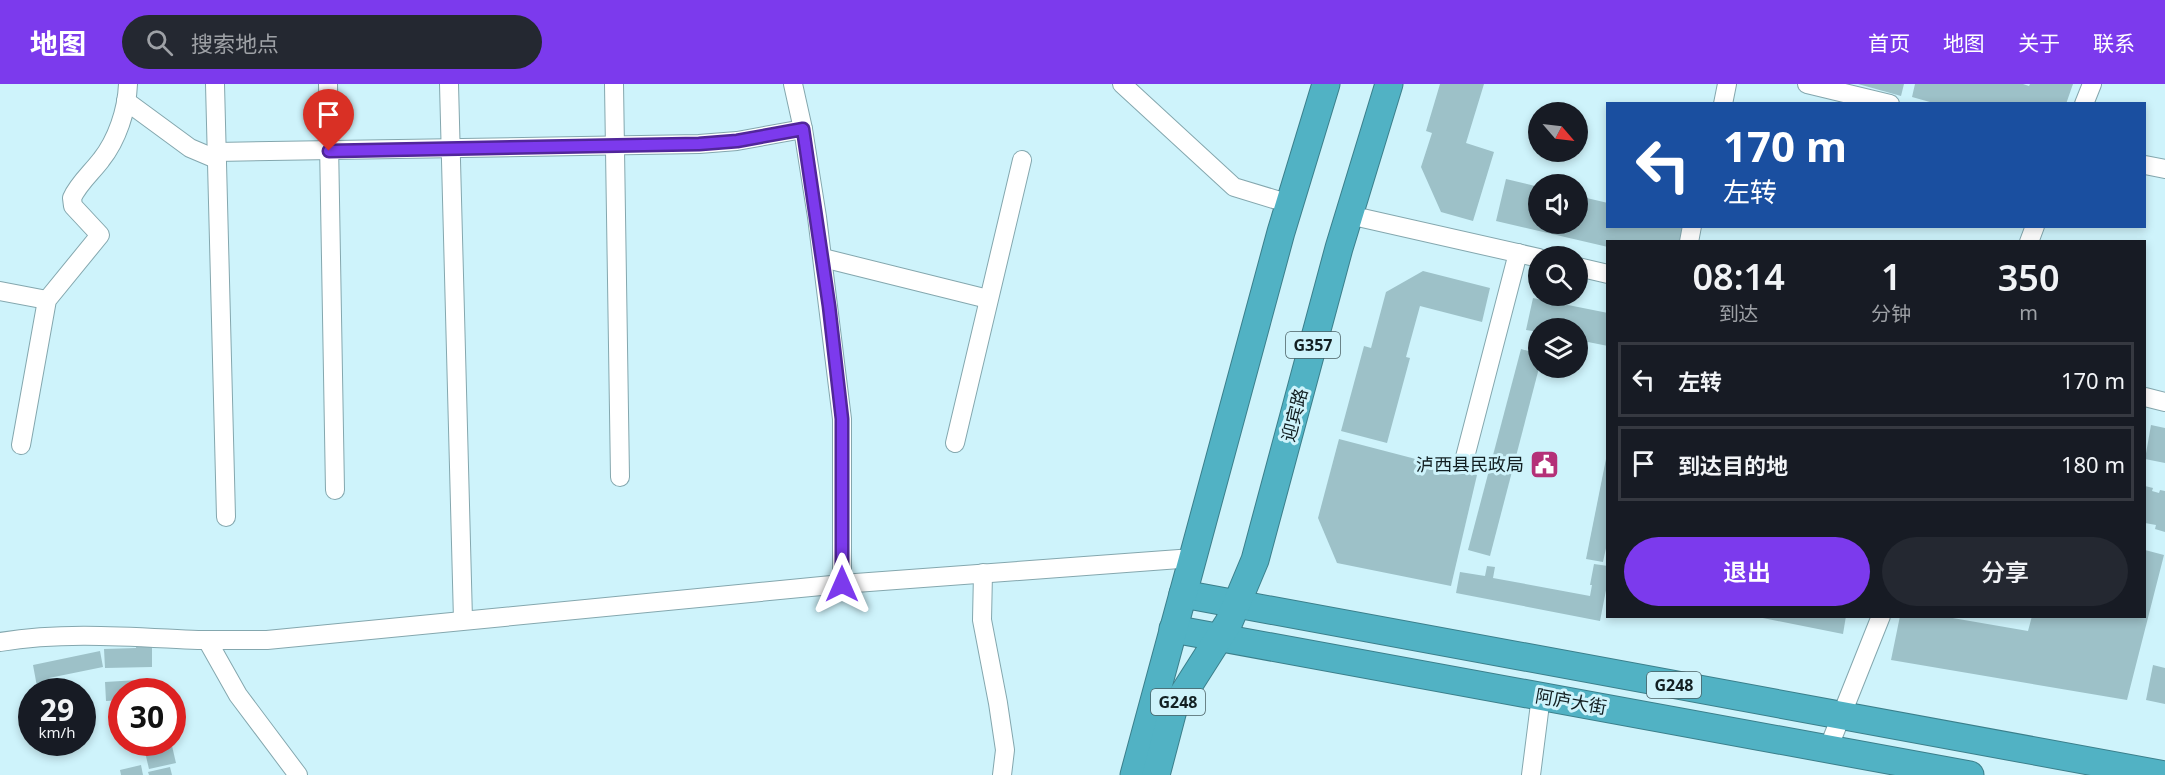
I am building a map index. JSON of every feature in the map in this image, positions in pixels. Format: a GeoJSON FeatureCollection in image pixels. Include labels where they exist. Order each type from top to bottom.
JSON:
{"type":"FeatureCollection","features":[{"type":"Feature","properties":{"kind":"highway"},"geometry":{"type":"LineString","coordinates":[[1183,594],[1290,204],[1326,84]]}},
{"type":"Feature","properties":{"kind":"highway","name":"迎宾路"},"geometry":{"type":"LineString","coordinates":[[1219,637],[1237,604],[1263,534],[1349,215],[1389,84]]}},
{"type":"Feature","properties":{"kind":"highway","name":"G248"},"geometry":{"type":"LineString","coordinates":[[1134,775],[1183,594],[2165,775]]}},
{"type":"Feature","properties":{"kind":"highway","name":"阿庐大街"},"geometry":{"type":"LineString","coordinates":[[1173,629],[1970,775]]}},
{"type":"Feature","properties":{"kind":"highway","name":"G248"},"geometry":{"type":"LineString","coordinates":[[1156,775],[1173,710],[1219,637]]}},
{"type":"Feature","properties":{"kind":"street"},"geometry":{"type":"LineString","coordinates":[[215,84],[226,517]]}},
{"type":"Feature","properties":{"kind":"street"},"geometry":{"type":"LineString","coordinates":[[328,84],[335,490]]}},
{"type":"Feature","properties":{"kind":"street"},"geometry":{"type":"LineString","coordinates":[[449,84],[463,620]]}},
{"type":"Feature","properties":{"kind":"street"},"geometry":{"type":"LineString","coordinates":[[614,84],[620,477]]}},
{"type":"Feature","properties":{"kind":"street"},"geometry":{"type":"LineString","coordinates":[[793,84],[803,129],[823,258],[842,419],[842,584]]}},
{"type":"Feature","properties":{"kind":"street"},"geometry":{"type":"LineString","coordinates":[[1122,84],[1233,187],[1290,204]]}},
{"type":"Feature","properties":{"kind":"street"},"geometry":{"type":"LineString","coordinates":[[1723,102],[1727,84]]}},
{"type":"Feature","properties":{"kind":"street"},"geometry":{"type":"LineString","coordinates":[[1807,84],[1882,102]]}},
{"type":"Feature","properties":{"kind":"street"},"geometry":{"type":"LineString","coordinates":[[2085,102],[2092,84]]}},
{"type":"Feature","properties":{"kind":"street"},"geometry":{"type":"LineString","coordinates":[[21,445],[47,300],[100,234],[73,206],[72,198],[109,148],[121,120],[127,92],[190,148],[216,156],[329,151],[699,144],[737,141],[803,129]]}},
{"type":"Feature","properties":{"kind":"street"},"geometry":{"type":"LineString","coordinates":[[956,443],[1022,160]]}},
{"type":"Feature","properties":{"kind":"street"},"geometry":{"type":"LineString","coordinates":[[2146,165],[2165,169]]}},
{"type":"Feature","properties":{"kind":"street"},"geometry":{"type":"LineString","coordinates":[[1349,215],[1528,256]]}},
{"type":"Feature","properties":{"kind":"street"},"geometry":{"type":"LineString","coordinates":[[1464,461],[1518,254]]}},
{"type":"Feature","properties":{"kind":"street"},"geometry":{"type":"LineString","coordinates":[[823,258],[988,298]]}},
{"type":"Feature","properties":{"kind":"street"},"geometry":{"type":"LineString","coordinates":[[1588,269],[1606,274]]}},
{"type":"Feature","properties":{"kind":"street"},"geometry":{"type":"LineString","coordinates":[[0,291],[47,300]]}},
{"type":"Feature","properties":{"kind":"street"},"geometry":{"type":"LineString","coordinates":[[2146,397],[2165,402]]}},
{"type":"Feature","properties":{"kind":"street"},"geometry":{"type":"LineString","coordinates":[[0,642],[109,635],[207,640],[267,640],[842,584],[1192,558]]}},
{"type":"Feature","properties":{"kind":"street"},"geometry":{"type":"LineString","coordinates":[[983,573],[982,620],[1005,750],[1002,775]]}},
{"type":"Feature","properties":{"kind":"street"},"geometry":{"type":"LineString","coordinates":[[1828,749],[1880,618]]}},
{"type":"Feature","properties":{"kind":"street"},"geometry":{"type":"LineString","coordinates":[[207,640],[238,695],[298,775]]}},
{"type":"Feature","properties":{"kind":"street"},"geometry":{"type":"LineString","coordinates":[[1531,775],[1541,696]]}},
{"type":"Feature","properties":{"kind":"building"},"geometry":{"type":"Polygon","coordinates":[[[1440,84],[1484,84],[1466,143],[1494,152],[1473,221],[1441,212],[1421,167],[1432,133],[1426,131],[1440,84]]]}},
{"type":"Feature","properties":{"kind":"building"},"geometry":{"type":"Polygon","coordinates":[[[1858,84],[1904,84],[1901,96],[1858,84]]]}},
{"type":"Feature","properties":{"kind":"building"},"geometry":{"type":"Polygon","coordinates":[[[1915,84],[2023,84],[2029,86],[2030,84],[2073,84],[2067,102],[1930,102],[1912,97],[1915,84]]]}},
{"type":"Feature","properties":{"kind":"building"},"geometry":{"type":"Polygon","coordinates":[[[1506,179],[1528,184],[1528,228],[1496,221],[1506,179]]]}},
{"type":"Feature","properties":{"kind":"building"},"geometry":{"type":"Polygon","coordinates":[[[1588,198],[1606,203],[1606,228],[1684,228],[1680,240],[1606,240],[1606,247],[1552,234],[1588,234],[1588,198]]]}},
{"type":"Feature","properties":{"kind":"building"},"geometry":{"type":"Polygon","coordinates":[[[1423,271],[1490,288],[1482,322],[1420,306],[1406,357],[1410,358],[1387,443],[1341,431],[1364,346],[1371,348],[1386,292],[1423,271]]]}},
{"type":"Feature","properties":{"kind":"building"},"geometry":{"type":"Polygon","coordinates":[[[1531,306],[1573,306],[1606,313],[1606,346],[1588,342],[1588,318],[1529,318],[1531,306]]]}},
{"type":"Feature","properties":{"kind":"building"},"geometry":{"type":"Polygon","coordinates":[[[1521,349],[1528,351],[1528,378],[1536,378],[1490,556],[1468,550],[1521,349]]]}},
{"type":"Feature","properties":{"kind":"building"},"geometry":{"type":"Polygon","coordinates":[[[2151,425],[2165,428],[2165,463],[2146,459],[2151,425]]]}},
{"type":"Feature","properties":{"kind":"building"},"geometry":{"type":"Polygon","coordinates":[[[1339,439],[1477,475],[1451,586],[1337,563],[1318,518],[1339,439]]]}},
{"type":"Feature","properties":{"kind":"building"},"geometry":{"type":"Polygon","coordinates":[[[1606,459],[1606,548],[1603,562],[1586,559],[1606,459]]]}},
{"type":"Feature","properties":{"kind":"building"},"geometry":{"type":"Polygon","coordinates":[[[2146,486],[2159,493],[2160,490],[2165,491],[2165,532],[2155,529],[2156,525],[2146,523],[2146,486]]]}},
{"type":"Feature","properties":{"kind":"building"},"geometry":{"type":"Polygon","coordinates":[[[2146,550],[2164,555],[2127,700],[1891,660],[1900,618],[1953,618],[2028,631],[2031,618],[2146,618],[2146,550]]]}},
{"type":"Feature","properties":{"kind":"building"},"geometry":{"type":"Polygon","coordinates":[[[1594,564],[1606,566],[1606,590],[1600,621],[1456,593],[1460,572],[1485,576],[1487,566],[1495,567],[1493,578],[1590,596],[1592,585],[1590,585],[1594,564]]]}},
{"type":"Feature","properties":{"kind":"building"},"geometry":{"type":"Polygon","coordinates":[[[1763,618],[1846,618],[1843,634],[1763,618]]]}},
{"type":"Feature","properties":{"kind":"building"},"geometry":{"type":"Polygon","coordinates":[[[152,644],[152,667],[105,668],[104,649],[136,648],[136,645],[152,644]]]}},
{"type":"Feature","properties":{"kind":"building"},"geometry":{"type":"Polygon","coordinates":[[[100,651],[103,667],[49,678],[35,678],[33,665],[100,651]]]}},
{"type":"Feature","properties":{"kind":"building"},"geometry":{"type":"Polygon","coordinates":[[[2153,665],[2165,668],[2165,704],[2146,700],[2153,665]]]}},
{"type":"Feature","properties":{"kind":"building"},"geometry":{"type":"Polygon","coordinates":[[[105,682],[108,682],[108,701],[106,701],[105,682]]]}},
{"type":"Feature","properties":{"kind":"building"},"geometry":{"type":"Polygon","coordinates":[[[146,756],[174,756],[176,763],[149,769],[146,756]]]}},
{"type":"Feature","properties":{"kind":"building"},"geometry":{"type":"Polygon","coordinates":[[[141,765],[143,775],[121,775],[120,770],[141,765]]]}},
{"type":"Feature","properties":{"kind":"building"},"geometry":{"type":"Polygon","coordinates":[[[170,767],[172,775],[149,775],[148,772],[170,767]]]}},
{"type":"Feature","properties":{"kind":"place","name":"泸西县民政局"},"geometry":{"type":"Point","coordinates":[1545,465]}},
{"type":"Feature","properties":{"kind":"route"},"geometry":{"type":"LineString","coordinates":[[329,151],[699,144],[737,141],[803,129],[829,306],[842,419],[842,584]]}}]}
